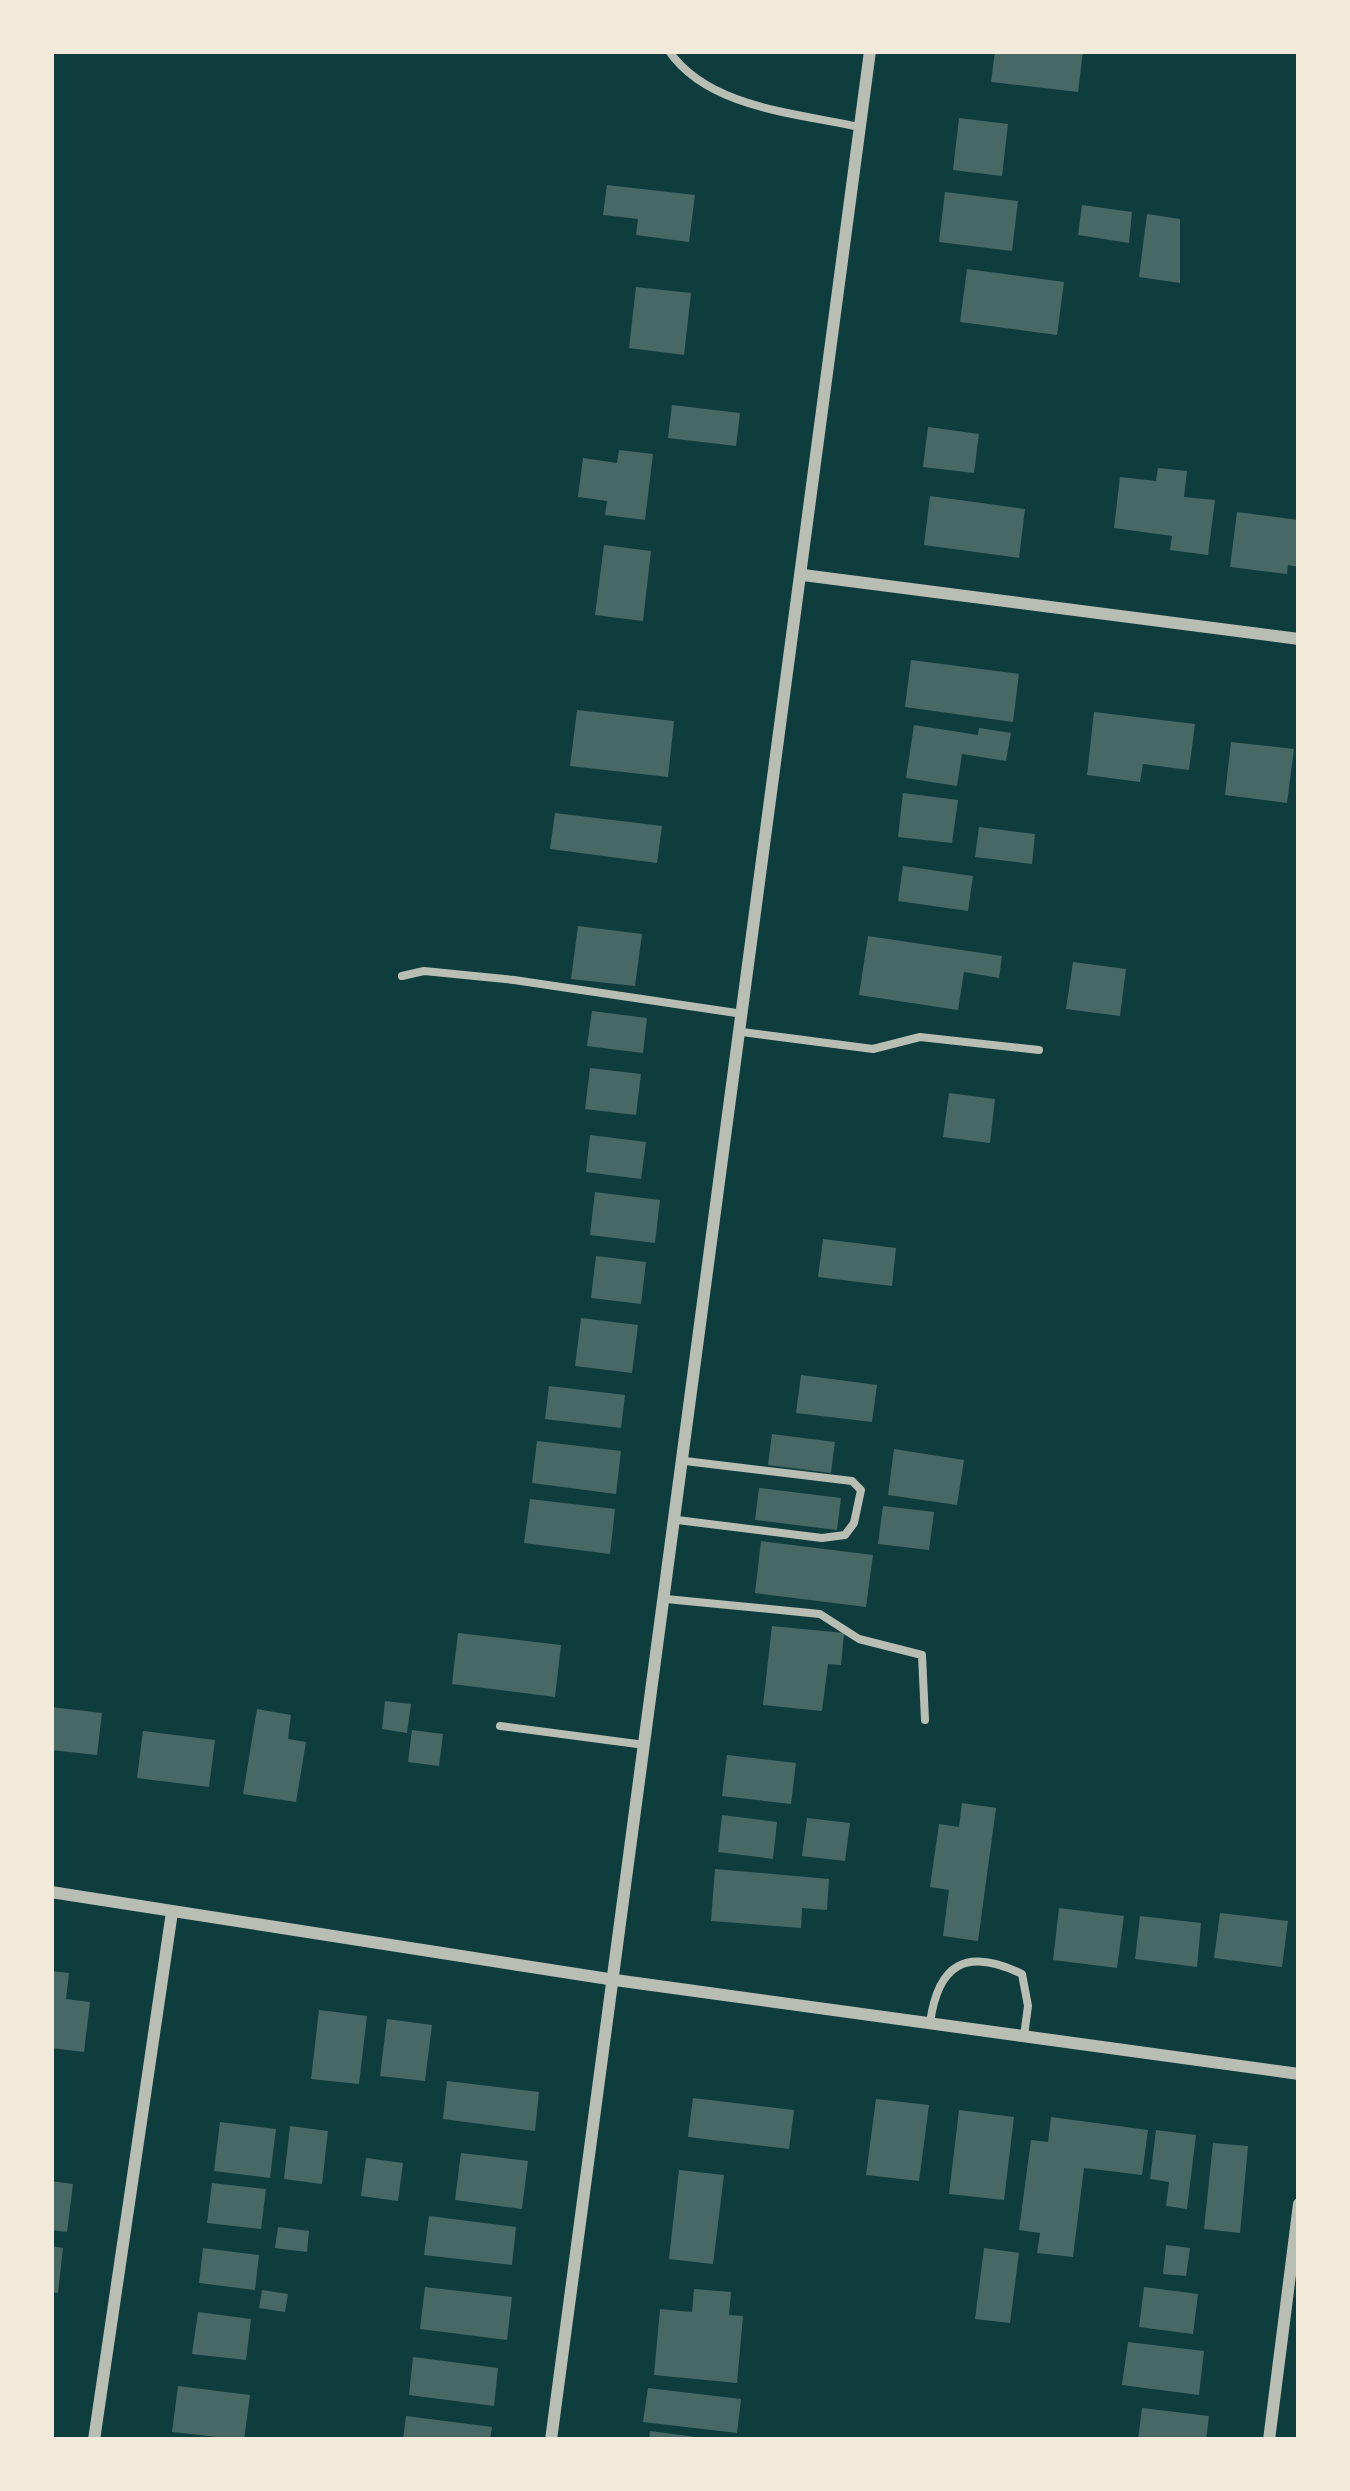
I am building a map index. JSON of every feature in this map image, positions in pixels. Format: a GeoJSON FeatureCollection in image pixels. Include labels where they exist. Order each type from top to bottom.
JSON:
{"type":"FeatureCollection","features":[{"type":"Feature","properties":{"kind":"street"},"geometry":{"type":"LineString","coordinates":[[551,2440],[745,1015],[870,51]]}},
{"type":"Feature","properties":{"kind":"street"},"geometry":{"type":"LineString","coordinates":[[803,575],[1299,639]]}},
{"type":"Feature","properties":{"kind":"street"},"geometry":{"type":"LineString","coordinates":[[51,1892],[615,1980],[1299,2074]]}},
{"type":"Feature","properties":{"kind":"street"},"geometry":{"type":"LineString","coordinates":[[94,2440],[172,1912]]}},
{"type":"Feature","properties":{"kind":"street"},"geometry":{"type":"LineString","coordinates":[[1269,2440],[1299,2204]]}},
{"type":"Feature","properties":{"kind":"lane"},"geometry":{"type":"LineString","coordinates":[[668,51],[707,86],[747,102],[860,127]]}},
{"type":"Feature","properties":{"kind":"lane"},"geometry":{"type":"LineString","coordinates":[[402,976],[424,971],[514,980],[745,1015]]}},
{"type":"Feature","properties":{"kind":"lane"},"geometry":{"type":"LineString","coordinates":[[742,1032],[873,1049],[920,1037],[1039,1050]]}},
{"type":"Feature","properties":{"kind":"lane"},"geometry":{"type":"LineString","coordinates":[[677,1520],[845,1535],[854,1523],[861,1490],[852,1481],[685,1462]]}},
{"type":"Feature","properties":{"kind":"lane"},"geometry":{"type":"LineString","coordinates":[[666,1599],[820,1614],[859,1639],[922,1654],[925,1720]]}},
{"type":"Feature","properties":{"kind":"lane"},"geometry":{"type":"LineString","coordinates":[[500,1726],[646,1745]]}},
{"type":"Feature","properties":{"kind":"lane"},"geometry":{"type":"LineString","coordinates":[[930,2023],[934,1992],[951,1966],[964,1961],[1007,1966],[1022,1974],[1028,2006],[1024,2036]]}},
{"type":"Feature","properties":{"kind":"building"},"geometry":{"type":"Polygon","coordinates":[[[995,51],[1083,51],[1078,92],[991,82],[995,51]]]}},
{"type":"Feature","properties":{"kind":"building"},"geometry":{"type":"Polygon","coordinates":[[[959,118],[1008,124],[1002,176],[953,170],[959,118]]]}},
{"type":"Feature","properties":{"kind":"building"},"geometry":{"type":"Polygon","coordinates":[[[607,185],[695,195],[689,242],[636,235],[638,219],[603,215],[607,185]]]}},
{"type":"Feature","properties":{"kind":"building"},"geometry":{"type":"Polygon","coordinates":[[[945,192],[1018,201],[1012,251],[939,242],[945,192]]]}},
{"type":"Feature","properties":{"kind":"building"},"geometry":{"type":"Polygon","coordinates":[[[1082,205],[1132,212],[1129,243],[1078,235],[1082,205]]]}},
{"type":"Feature","properties":{"kind":"building"},"geometry":{"type":"Polygon","coordinates":[[[1147,214],[1180,219],[1180,283],[1139,277],[1147,214]]]}},
{"type":"Feature","properties":{"kind":"building"},"geometry":{"type":"Polygon","coordinates":[[[967,269],[1064,282],[1057,335],[960,322],[967,269]]]}},
{"type":"Feature","properties":{"kind":"building"},"geometry":{"type":"Polygon","coordinates":[[[636,287],[691,293],[684,355],[629,348],[636,287]]]}},
{"type":"Feature","properties":{"kind":"building"},"geometry":{"type":"Polygon","coordinates":[[[672,405],[740,413],[736,446],[668,438],[672,405]]]}},
{"type":"Feature","properties":{"kind":"building"},"geometry":{"type":"Polygon","coordinates":[[[928,427],[979,434],[974,473],[923,467],[928,427]]]}},
{"type":"Feature","properties":{"kind":"building"},"geometry":{"type":"Polygon","coordinates":[[[619,450],[653,454],[645,520],[605,515],[607,501],[578,497],[583,458],[617,463],[619,450]]]}},
{"type":"Feature","properties":{"kind":"building"},"geometry":{"type":"Polygon","coordinates":[[[1158,468],[1187,471],[1184,497],[1215,500],[1208,555],[1170,550],[1172,536],[1114,528],[1120,477],[1156,481],[1158,468]]]}},
{"type":"Feature","properties":{"kind":"building"},"geometry":{"type":"Polygon","coordinates":[[[930,496],[1025,509],[1019,558],[924,545],[930,496]]]}},
{"type":"Feature","properties":{"kind":"building"},"geometry":{"type":"Polygon","coordinates":[[[1237,512],[1299,520],[1299,567],[1288,565],[1287,574],[1230,567],[1237,512]]]}},
{"type":"Feature","properties":{"kind":"building"},"geometry":{"type":"Polygon","coordinates":[[[604,545],[651,551],[643,621],[595,615],[604,545]]]}},
{"type":"Feature","properties":{"kind":"building"},"geometry":{"type":"Polygon","coordinates":[[[911,660],[1019,674],[1013,722],[905,707],[911,660]]]}},
{"type":"Feature","properties":{"kind":"building"},"geometry":{"type":"Polygon","coordinates":[[[577,710],[674,721],[668,777],[570,766],[577,710]]]}},
{"type":"Feature","properties":{"kind":"building"},"geometry":{"type":"Polygon","coordinates":[[[1094,712],[1195,724],[1189,770],[1143,764],[1140,782],[1087,775],[1094,712]]]}},
{"type":"Feature","properties":{"kind":"building"},"geometry":{"type":"Polygon","coordinates":[[[914,725],[978,735],[979,728],[1011,733],[1006,761],[962,754],[957,786],[906,778],[914,725]]]}},
{"type":"Feature","properties":{"kind":"building"},"geometry":{"type":"Polygon","coordinates":[[[1231,742],[1294,749],[1287,803],[1225,795],[1231,742]]]}},
{"type":"Feature","properties":{"kind":"building"},"geometry":{"type":"Polygon","coordinates":[[[903,793],[958,800],[952,843],[898,837],[903,793]]]}},
{"type":"Feature","properties":{"kind":"building"},"geometry":{"type":"Polygon","coordinates":[[[555,813],[662,826],[657,863],[550,849],[555,813]]]}},
{"type":"Feature","properties":{"kind":"building"},"geometry":{"type":"Polygon","coordinates":[[[979,827],[1035,834],[1032,864],[975,857],[979,827]]]}},
{"type":"Feature","properties":{"kind":"building"},"geometry":{"type":"Polygon","coordinates":[[[903,866],[973,876],[968,911],[898,901],[903,866]]]}},
{"type":"Feature","properties":{"kind":"building"},"geometry":{"type":"Polygon","coordinates":[[[578,926],[642,934],[635,986],[571,979],[578,926]]]}},
{"type":"Feature","properties":{"kind":"building"},"geometry":{"type":"Polygon","coordinates":[[[868,936],[1002,956],[999,978],[964,972],[958,1010],[859,995],[868,936]]]}},
{"type":"Feature","properties":{"kind":"building"},"geometry":{"type":"Polygon","coordinates":[[[1073,962],[1126,969],[1120,1016],[1066,1009],[1073,962]]]}},
{"type":"Feature","properties":{"kind":"building"},"geometry":{"type":"Polygon","coordinates":[[[592,1011],[647,1018],[643,1053],[587,1046],[592,1011]]]}},
{"type":"Feature","properties":{"kind":"building"},"geometry":{"type":"Polygon","coordinates":[[[590,1068],[641,1074],[636,1115],[585,1109],[590,1068]]]}},
{"type":"Feature","properties":{"kind":"building"},"geometry":{"type":"Polygon","coordinates":[[[949,1093],[995,1099],[990,1143],[943,1137],[949,1093]]]}},
{"type":"Feature","properties":{"kind":"building"},"geometry":{"type":"Polygon","coordinates":[[[590,1135],[646,1142],[641,1179],[586,1172],[590,1135]]]}},
{"type":"Feature","properties":{"kind":"building"},"geometry":{"type":"Polygon","coordinates":[[[595,1192],[660,1200],[655,1243],[590,1235],[595,1192]]]}},
{"type":"Feature","properties":{"kind":"building"},"geometry":{"type":"Polygon","coordinates":[[[823,1239],[896,1248],[892,1286],[818,1277],[823,1239]]]}},
{"type":"Feature","properties":{"kind":"building"},"geometry":{"type":"Polygon","coordinates":[[[596,1256],[646,1262],[641,1304],[591,1298],[596,1256]]]}},
{"type":"Feature","properties":{"kind":"building"},"geometry":{"type":"Polygon","coordinates":[[[581,1318],[638,1325],[632,1373],[575,1366],[581,1318]]]}},
{"type":"Feature","properties":{"kind":"building"},"geometry":{"type":"Polygon","coordinates":[[[801,1375],[877,1385],[872,1422],[796,1413],[801,1375]]]}},
{"type":"Feature","properties":{"kind":"building"},"geometry":{"type":"Polygon","coordinates":[[[549,1386],[625,1395],[621,1428],[545,1419],[549,1386]]]}},
{"type":"Feature","properties":{"kind":"building"},"geometry":{"type":"Polygon","coordinates":[[[772,1434],[835,1442],[831,1473],[768,1465],[772,1434]]]}},
{"type":"Feature","properties":{"kind":"building"},"geometry":{"type":"Polygon","coordinates":[[[537,1441],[621,1451],[616,1494],[532,1483],[537,1441]]]}},
{"type":"Feature","properties":{"kind":"building"},"geometry":{"type":"Polygon","coordinates":[[[894,1449],[964,1460],[957,1505],[888,1495],[894,1449]]]}},
{"type":"Feature","properties":{"kind":"building"},"geometry":{"type":"Polygon","coordinates":[[[759,1488],[841,1498],[837,1530],[755,1520],[759,1488]]]}},
{"type":"Feature","properties":{"kind":"building"},"geometry":{"type":"Polygon","coordinates":[[[530,1499],[615,1509],[610,1554],[524,1543],[530,1499]]]}},
{"type":"Feature","properties":{"kind":"building"},"geometry":{"type":"Polygon","coordinates":[[[883,1506],[934,1512],[929,1550],[878,1544],[883,1506]]]}},
{"type":"Feature","properties":{"kind":"building"},"geometry":{"type":"Polygon","coordinates":[[[761,1541],[873,1555],[866,1607],[755,1593],[761,1541]]]}},
{"type":"Feature","properties":{"kind":"building"},"geometry":{"type":"Polygon","coordinates":[[[772,1626],[844,1633],[841,1665],[828,1664],[822,1711],[763,1705],[772,1626]]]}},
{"type":"Feature","properties":{"kind":"building"},"geometry":{"type":"Polygon","coordinates":[[[458,1633],[561,1645],[555,1697],[452,1684],[458,1633]]]}},
{"type":"Feature","properties":{"kind":"building"},"geometry":{"type":"Polygon","coordinates":[[[385,1701],[411,1704],[407,1733],[382,1729],[385,1701]]]}},
{"type":"Feature","properties":{"kind":"building"},"geometry":{"type":"Polygon","coordinates":[[[51,1707],[102,1713],[97,1755],[51,1750],[51,1707]]]}},
{"type":"Feature","properties":{"kind":"building"},"geometry":{"type":"Polygon","coordinates":[[[257,1709],[291,1715],[288,1739],[306,1742],[296,1802],[243,1794],[257,1709]]]}},
{"type":"Feature","properties":{"kind":"building"},"geometry":{"type":"Polygon","coordinates":[[[412,1730],[443,1734],[439,1766],[408,1762],[412,1730]]]}},
{"type":"Feature","properties":{"kind":"building"},"geometry":{"type":"Polygon","coordinates":[[[143,1731],[215,1740],[209,1787],[137,1778],[143,1731]]]}},
{"type":"Feature","properties":{"kind":"building"},"geometry":{"type":"Polygon","coordinates":[[[727,1755],[796,1763],[791,1804],[722,1796],[727,1755]]]}},
{"type":"Feature","properties":{"kind":"building"},"geometry":{"type":"Polygon","coordinates":[[[962,1803],[996,1808],[978,1941],[943,1936],[949,1890],[930,1887],[939,1824],[959,1827],[962,1803]]]}},
{"type":"Feature","properties":{"kind":"building"},"geometry":{"type":"Polygon","coordinates":[[[722,1815],[777,1822],[773,1859],[718,1852],[722,1815]]]}},
{"type":"Feature","properties":{"kind":"building"},"geometry":{"type":"Polygon","coordinates":[[[807,1818],[850,1823],[845,1861],[802,1856],[807,1818]]]}},
{"type":"Feature","properties":{"kind":"building"},"geometry":{"type":"Polygon","coordinates":[[[715,1869],[829,1879],[827,1910],[802,1908],[801,1928],[711,1921],[715,1869]]]}},
{"type":"Feature","properties":{"kind":"building"},"geometry":{"type":"Polygon","coordinates":[[[1059,1908],[1124,1916],[1117,1968],[1053,1960],[1059,1908]]]}},
{"type":"Feature","properties":{"kind":"building"},"geometry":{"type":"Polygon","coordinates":[[[1220,1913],[1288,1921],[1282,1967],[1214,1958],[1220,1913]]]}},
{"type":"Feature","properties":{"kind":"building"},"geometry":{"type":"Polygon","coordinates":[[[1140,1916],[1201,1923],[1197,1967],[1135,1959],[1140,1916]]]}},
{"type":"Feature","properties":{"kind":"building"},"geometry":{"type":"Polygon","coordinates":[[[51,1971],[69,1973],[66,1999],[90,2002],[84,2052],[51,2048],[51,1971]]]}},
{"type":"Feature","properties":{"kind":"building"},"geometry":{"type":"Polygon","coordinates":[[[319,2010],[367,2016],[359,2084],[311,2079],[319,2010]]]}},
{"type":"Feature","properties":{"kind":"building"},"geometry":{"type":"Polygon","coordinates":[[[387,2019],[432,2025],[425,2081],[380,2076],[387,2019]]]}},
{"type":"Feature","properties":{"kind":"building"},"geometry":{"type":"Polygon","coordinates":[[[447,2081],[539,2092],[535,2131],[443,2119],[447,2081]]]}},
{"type":"Feature","properties":{"kind":"building"},"geometry":{"type":"Polygon","coordinates":[[[693,2098],[794,2110],[789,2149],[688,2137],[693,2098]]]}},
{"type":"Feature","properties":{"kind":"building"},"geometry":{"type":"Polygon","coordinates":[[[876,2099],[929,2105],[919,2181],[866,2175],[876,2099]]]}},
{"type":"Feature","properties":{"kind":"building"},"geometry":{"type":"Polygon","coordinates":[[[959,2110],[1014,2117],[1004,2200],[949,2194],[959,2110]]]}},
{"type":"Feature","properties":{"kind":"building"},"geometry":{"type":"Polygon","coordinates":[[[1051,2117],[1148,2130],[1142,2175],[1084,2168],[1073,2257],[1037,2253],[1040,2233],[1019,2230],[1031,2140],[1048,2142],[1051,2117]]]}},
{"type":"Feature","properties":{"kind":"building"},"geometry":{"type":"Polygon","coordinates":[[[220,2122],[276,2129],[270,2178],[214,2171],[220,2122]]]}},
{"type":"Feature","properties":{"kind":"building"},"geometry":{"type":"Polygon","coordinates":[[[290,2126],[328,2131],[322,2184],[284,2179],[290,2126]]]}},
{"type":"Feature","properties":{"kind":"building"},"geometry":{"type":"Polygon","coordinates":[[[1156,2130],[1196,2135],[1187,2209],[1166,2206],[1169,2182],[1150,2179],[1156,2130]]]}},
{"type":"Feature","properties":{"kind":"building"},"geometry":{"type":"Polygon","coordinates":[[[1213,2143],[1248,2146],[1240,2233],[1204,2229],[1213,2143]]]}},
{"type":"Feature","properties":{"kind":"building"},"geometry":{"type":"Polygon","coordinates":[[[461,2153],[528,2161],[522,2209],[455,2200],[461,2153]]]}},
{"type":"Feature","properties":{"kind":"building"},"geometry":{"type":"Polygon","coordinates":[[[366,2158],[403,2163],[398,2201],[361,2196],[366,2158]]]}},
{"type":"Feature","properties":{"kind":"building"},"geometry":{"type":"Polygon","coordinates":[[[679,2170],[724,2175],[713,2264],[669,2259],[679,2170]]]}},
{"type":"Feature","properties":{"kind":"building"},"geometry":{"type":"Polygon","coordinates":[[[51,2181],[73,2184],[67,2232],[51,2230],[51,2181]]]}},
{"type":"Feature","properties":{"kind":"building"},"geometry":{"type":"Polygon","coordinates":[[[212,2183],[266,2189],[261,2229],[207,2223],[212,2183]]]}},
{"type":"Feature","properties":{"kind":"building"},"geometry":{"type":"Polygon","coordinates":[[[429,2216],[516,2227],[512,2265],[424,2255],[429,2216]]]}},
{"type":"Feature","properties":{"kind":"building"},"geometry":{"type":"Polygon","coordinates":[[[278,2227],[309,2231],[307,2252],[275,2248],[278,2227]]]}},
{"type":"Feature","properties":{"kind":"building"},"geometry":{"type":"Polygon","coordinates":[[[1166,2245],[1190,2248],[1186,2276],[1163,2274],[1166,2245]]]}},
{"type":"Feature","properties":{"kind":"building"},"geometry":{"type":"Polygon","coordinates":[[[51,2246],[63,2248],[58,2293],[51,2292],[51,2246]]]}},
{"type":"Feature","properties":{"kind":"building"},"geometry":{"type":"Polygon","coordinates":[[[203,2248],[259,2255],[255,2290],[199,2283],[203,2248]]]}},
{"type":"Feature","properties":{"kind":"building"},"geometry":{"type":"Polygon","coordinates":[[[984,2248],[1019,2253],[1010,2323],[975,2319],[984,2248]]]}},
{"type":"Feature","properties":{"kind":"building"},"geometry":{"type":"Polygon","coordinates":[[[425,2287],[512,2297],[507,2340],[420,2329],[425,2287]]]}},
{"type":"Feature","properties":{"kind":"building"},"geometry":{"type":"Polygon","coordinates":[[[1144,2287],[1198,2294],[1193,2334],[1139,2327],[1144,2287]]]}},
{"type":"Feature","properties":{"kind":"building"},"geometry":{"type":"Polygon","coordinates":[[[694,2289],[731,2292],[729,2315],[743,2316],[737,2383],[654,2375],[660,2309],[692,2312],[694,2289]]]}},
{"type":"Feature","properties":{"kind":"building"},"geometry":{"type":"Polygon","coordinates":[[[262,2290],[288,2294],[285,2312],[259,2308],[262,2290]]]}},
{"type":"Feature","properties":{"kind":"building"},"geometry":{"type":"Polygon","coordinates":[[[198,2312],[251,2319],[246,2360],[192,2354],[198,2312]]]}},
{"type":"Feature","properties":{"kind":"building"},"geometry":{"type":"Polygon","coordinates":[[[1128,2342],[1204,2351],[1199,2395],[1122,2385],[1128,2342]]]}},
{"type":"Feature","properties":{"kind":"building"},"geometry":{"type":"Polygon","coordinates":[[[413,2357],[498,2368],[494,2406],[409,2395],[413,2357]]]}},
{"type":"Feature","properties":{"kind":"building"},"geometry":{"type":"Polygon","coordinates":[[[178,2386],[250,2395],[244,2440],[172,2432],[178,2386]]]}},
{"type":"Feature","properties":{"kind":"building"},"geometry":{"type":"Polygon","coordinates":[[[648,2388],[741,2399],[737,2433],[643,2422],[648,2388]]]}},
{"type":"Feature","properties":{"kind":"building"},"geometry":{"type":"Polygon","coordinates":[[[1142,2408],[1209,2416],[1206,2440],[1138,2440],[1142,2408]]]}},
{"type":"Feature","properties":{"kind":"building"},"geometry":{"type":"Polygon","coordinates":[[[406,2416],[492,2427],[490,2440],[403,2440],[406,2416]]]}},
{"type":"Feature","properties":{"kind":"building"},"geometry":{"type":"Polygon","coordinates":[[[650,2431],[696,2437],[696,2440],[649,2440],[650,2431]]]}}]}
